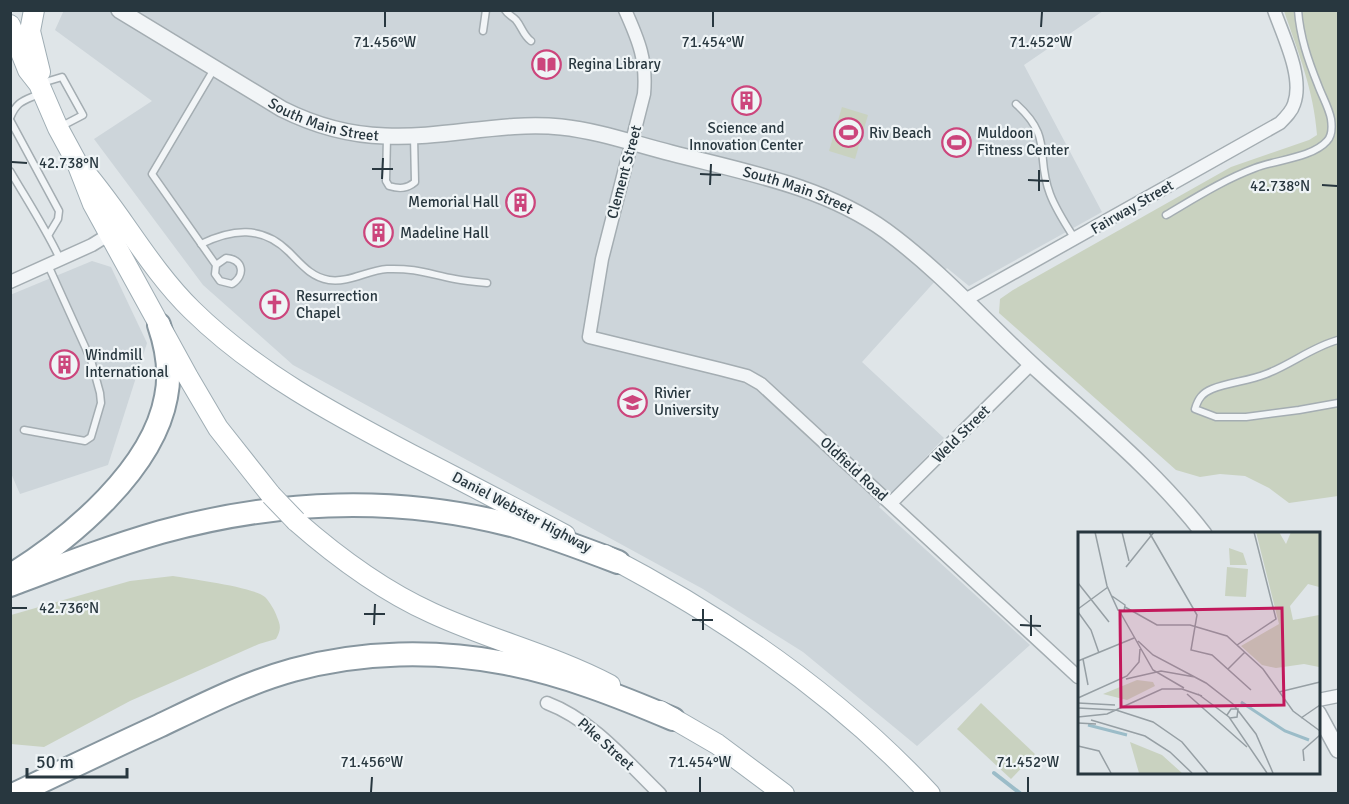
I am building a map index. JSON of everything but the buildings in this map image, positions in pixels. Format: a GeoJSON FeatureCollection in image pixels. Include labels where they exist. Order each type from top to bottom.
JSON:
{"type":"FeatureCollection","features":[{"type":"Feature","properties":{"kind":"highway"},"geometry":{"type":"LineString","coordinates":[[10,575],[52,547],[87,518],[116,488],[146,446],[160,418],[167,389],[168,362],[159,324]]}},
{"type":"Feature","properties":{"kind":"highway"},"geometry":{"type":"LineString","coordinates":[[10,585],[108,549],[176,528],[264,511],[333,505],[401,507],[484,519],[556,538],[618,562]]}},
{"type":"Feature","properties":{"kind":"highway"},"geometry":{"type":"LineString","coordinates":[[15,794],[247,686],[295,670],[367,657],[436,655],[507,663],[585,685],[673,719]]}},
{"type":"Feature","properties":{"kind":"main road"},"geometry":{"type":"LineString","coordinates":[[10,16],[33,10]]}},
{"type":"Feature","properties":{"kind":"main road"},"geometry":{"type":"LineString","coordinates":[[33,10],[30,30],[39,67],[40,88]]}},
{"type":"Feature","properties":{"kind":"main road"},"geometry":{"type":"LineString","coordinates":[[10,25],[28,70],[40,88],[77,163],[88,194],[117,229],[159,324],[211,417],[271,495],[296,521],[344,560],[406,601],[449,621],[576,668],[723,748],[784,794]]}},
{"type":"Feature","properties":{"kind":"main road","name":"Daniel Webster Highway"},"geometry":{"type":"LineString","coordinates":[[117,229],[191,309],[228,342],[273,375],[365,430],[618,562],[702,610],[781,664],[858,725],[930,794]]}},
{"type":"Feature","properties":{"kind":"street","name":"South Main Street"},"geometry":{"type":"LineString","coordinates":[[119,10],[282,109],[311,122],[341,131],[387,136],[414,136],[515,127],[546,126],[578,130],[632,142],[809,191],[840,204],[886,231],[965,300],[1160,482],[1202,532]]}},
{"type":"Feature","properties":{"kind":"street","name":"Clement Street"},"geometry":{"type":"LineString","coordinates":[[589,337],[602,259],[642,106],[645,70],[642,49],[625,10]]}},
{"type":"Feature","properties":{"kind":"street","name":"Fairway Street"},"geometry":{"type":"LineString","coordinates":[[965,300],[1280,123],[1293,106],[1297,92],[1294,68],[1274,10]]}},
{"type":"Feature","properties":{"kind":"street"},"geometry":{"type":"LineString","coordinates":[[10,282],[61,259],[117,229]]}},
{"type":"Feature","properties":{"kind":"street","name":"Oldfield Road"},"geometry":{"type":"LineString","coordinates":[[589,337],[747,376],[778,398],[1078,677]]}},
{"type":"Feature","properties":{"kind":"street","name":"Weld Street"},"geometry":{"type":"LineString","coordinates":[[891,503],[1031,364]]}},
{"type":"Feature","properties":{"kind":"street"},"geometry":{"type":"LineString","coordinates":[[1319,700],[1338,696]]}},
{"type":"Feature","properties":{"kind":"street","name":"Pike Street"},"geometry":{"type":"LineString","coordinates":[[547,703],[581,720],[660,794]]}},
{"type":"Feature","properties":{"kind":"street"},"geometry":{"type":"LineString","coordinates":[[1319,717],[1338,750]]}},
{"type":"Feature","properties":{"kind":"lane"},"geometry":{"type":"LineString","coordinates":[[483,31],[486,10]]}},
{"type":"Feature","properties":{"kind":"lane"},"geometry":{"type":"LineString","coordinates":[[505,10],[508,16],[516,20],[531,41]]}},
{"type":"Feature","properties":{"kind":"lane"},"geometry":{"type":"LineString","coordinates":[[1166,215],[1243,172],[1257,166],[1293,158],[1327,141],[1330,136],[1331,119],[1307,60],[1300,32],[1298,10]]}},
{"type":"Feature","properties":{"kind":"lane"},"geometry":{"type":"LineString","coordinates":[[214,68],[152,174],[216,265],[215,274],[220,281],[228,285],[239,279],[241,266],[235,260],[222,259],[216,265]]}},
{"type":"Feature","properties":{"kind":"lane"},"geometry":{"type":"LineString","coordinates":[[49,234],[58,219],[59,211],[10,119],[19,102],[62,77],[83,114],[58,128]]}},
{"type":"Feature","properties":{"kind":"lane"},"geometry":{"type":"LineString","coordinates":[[1016,104],[1038,130],[1050,194],[1074,239]]}},
{"type":"Feature","properties":{"kind":"lane"},"geometry":{"type":"LineString","coordinates":[[387,136],[386,181],[389,186],[403,188],[415,182],[414,136]]}},
{"type":"Feature","properties":{"kind":"lane"},"geometry":{"type":"LineString","coordinates":[[10,171],[49,234],[61,259]]}},
{"type":"Feature","properties":{"kind":"lane"},"geometry":{"type":"LineString","coordinates":[[201,243],[232,231],[257,234],[289,251],[306,270],[328,280],[339,280],[385,269],[410,269],[454,279],[487,283]]}},
{"type":"Feature","properties":{"kind":"lane"},"geometry":{"type":"LineString","coordinates":[[24,430],[85,441],[91,437],[101,403],[91,360],[48,265]]}},
{"type":"Feature","properties":{"kind":"lane"},"geometry":{"type":"LineString","coordinates":[[1338,340],[1321,344],[1269,373],[1248,381],[1211,389],[1199,397],[1195,409],[1216,417],[1246,417],[1338,403]]}},
{"type":"Feature","properties":{"kind":"shaded area","name":"Rivier University"},"geometry":{"type":"Polygon","coordinates":[[[64,10],[1103,11],[1024,65],[1102,212],[969,286],[947,268],[862,362],[944,438],[879,507],[1030,645],[917,746],[803,652],[703,589],[293,365],[203,285],[94,139],[152,101],[55,30],[64,10]]]}},
{"type":"Feature","properties":{"kind":"shaded area"},"geometry":{"type":"Polygon","coordinates":[[[92,261],[111,267],[147,343],[108,465],[20,494],[10,471],[10,295],[92,261]]]}},
{"type":"Feature","properties":{"kind":"green space"},"geometry":{"type":"Polygon","coordinates":[[[1284,11],[1338,11],[1338,496],[1289,503],[1269,488],[1245,476],[1220,474],[1200,477],[1176,470],[999,313],[1000,299],[1013,290],[1231,167],[1309,140],[1317,135],[1309,87],[1284,11]]]}},
{"type":"Feature","properties":{"kind":"green space","name":"Riv Beach"},"geometry":{"type":"Polygon","coordinates":[[[842,107],[868,115],[855,159],[829,151],[842,107]]]}},
{"type":"Feature","properties":{"kind":"green space"},"geometry":{"type":"Polygon","coordinates":[[[173,576],[259,593],[269,601],[274,609],[280,630],[276,639],[259,644],[130,701],[44,747],[11,744],[11,615],[130,581],[173,576]]]}},
{"type":"Feature","properties":{"kind":"green space"},"geometry":{"type":"Polygon","coordinates":[[[981,703],[1035,754],[1011,779],[957,729],[981,703]]]}},
{"type":"Feature","properties":{"kind":"waterway"},"geometry":{"type":"LineString","coordinates":[[994,773],[1021,794]]}},
{"type":"Feature","properties":{"kind":"place","name":"Regina Library"},"geometry":{"type":"Point","coordinates":[547,64]}},
{"type":"Feature","properties":{"kind":"place","name":"Science and Innovation Center"},"geometry":{"type":"Point","coordinates":[746,101]}},
{"type":"Feature","properties":{"kind":"place","name":"Riv Beach"},"geometry":{"type":"Point","coordinates":[848,133]}},
{"type":"Feature","properties":{"kind":"place","name":"Muldoon Fitness Center"},"geometry":{"type":"Point","coordinates":[956,142]}},
{"type":"Feature","properties":{"kind":"place","name":"Memorial Hall"},"geometry":{"type":"Point","coordinates":[520,202]}},
{"type":"Feature","properties":{"kind":"place","name":"Madeline Hall"},"geometry":{"type":"Point","coordinates":[379,233]}},
{"type":"Feature","properties":{"kind":"place","name":"Resurrection Chapel"},"geometry":{"type":"Point","coordinates":[275,305]}},
{"type":"Feature","properties":{"kind":"place","name":"Windmill International"},"geometry":{"type":"Point","coordinates":[64,364]}},
{"type":"Feature","properties":{"kind":"place","name":"Rivier University"},"geometry":{"type":"Point","coordinates":[633,402]}}]}
